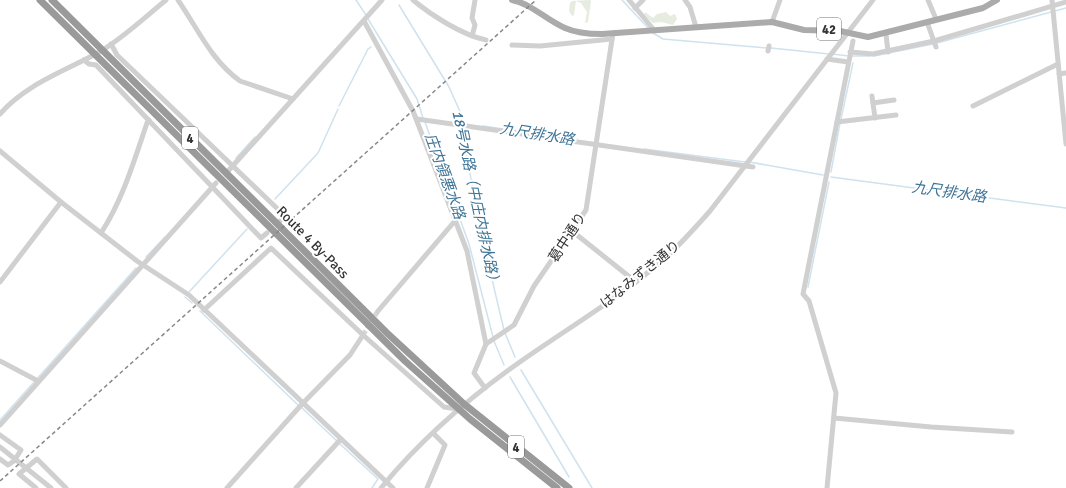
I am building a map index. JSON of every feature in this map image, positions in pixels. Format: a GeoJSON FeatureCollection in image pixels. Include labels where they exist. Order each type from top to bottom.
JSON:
{"type":"FeatureCollection","features":[{"type":"Feature","properties":{"kind":"highway","name":"Route 4 By-Pass"},"geometry":{"type":"LineString","coordinates":[[40,0],[274,227]]}},
{"type":"Feature","properties":{"kind":"highway","name":"Route 4 By-Pass"},"geometry":{"type":"LineString","coordinates":[[52,0],[400,357],[458,409],[557,488]]}},
{"type":"Feature","properties":{"kind":"highway","name":"Route 4 By-Pass"},"geometry":{"type":"LineString","coordinates":[[283,236],[464,404],[569,488]]}},
{"type":"Feature","properties":{"kind":"main road","name":"42"},"geometry":{"type":"LineString","coordinates":[[512,0],[529,6],[558,25],[573,31],[592,34],[613,36],[642,31],[772,22],[804,30],[832,29],[868,38],[982,8],[997,0]]}},
{"type":"Feature","properties":{"kind":"street"},"geometry":{"type":"LineString","coordinates":[[0,114],[30,87],[102,50],[130,30],[166,0]]}},
{"type":"Feature","properties":{"kind":"street"},"geometry":{"type":"LineString","coordinates":[[178,0],[214,58],[234,77],[240,81],[291,99]]}},
{"type":"Feature","properties":{"kind":"street"},"geometry":{"type":"LineString","coordinates":[[231,168],[291,99],[382,0]]}},
{"type":"Feature","properties":{"kind":"street"},"geometry":{"type":"LineString","coordinates":[[413,0],[436,17],[472,36],[486,40]]}},
{"type":"Feature","properties":{"kind":"street"},"geometry":{"type":"LineString","coordinates":[[472,36],[475,25],[472,18],[475,0]]}},
{"type":"Feature","properties":{"kind":"street"},"geometry":{"type":"LineString","coordinates":[[629,0],[654,30]]}},
{"type":"Feature","properties":{"kind":"street"},"geometry":{"type":"LineString","coordinates":[[636,8],[644,0]]}},
{"type":"Feature","properties":{"kind":"street"},"geometry":{"type":"LineString","coordinates":[[686,0],[690,7],[696,27]]}},
{"type":"Feature","properties":{"kind":"street"},"geometry":{"type":"LineString","coordinates":[[772,22],[780,0]]}},
{"type":"Feature","properties":{"kind":"street","name":"はなみずき通り"},"geometry":{"type":"LineString","coordinates":[[381,488],[433,433],[464,404],[636,282],[665,258],[710,211],[873,0]]}},
{"type":"Feature","properties":{"kind":"street"},"geometry":{"type":"LineString","coordinates":[[928,0],[936,19]]}},
{"type":"Feature","properties":{"kind":"street"},"geometry":{"type":"LineString","coordinates":[[1052,0],[1066,144]]}},
{"type":"Feature","properties":{"kind":"street"},"geometry":{"type":"LineString","coordinates":[[827,59],[888,52],[935,44],[1052,9],[1066,2]]}},
{"type":"Feature","properties":{"kind":"street"},"geometry":{"type":"LineString","coordinates":[[364,21],[418,119],[454,222],[467,251],[486,344],[474,373],[485,388]]}},
{"type":"Feature","properties":{"kind":"street"},"geometry":{"type":"LineString","coordinates":[[927,22],[935,44]]}},
{"type":"Feature","properties":{"kind":"street"},"geometry":{"type":"LineString","coordinates":[[886,34],[888,52]]}},
{"type":"Feature","properties":{"kind":"street"},"geometry":{"type":"LineString","coordinates":[[512,45],[540,46],[613,36]]}},
{"type":"Feature","properties":{"kind":"street","name":"葛中通り"},"geometry":{"type":"LineString","coordinates":[[486,344],[508,331],[514,325],[534,286],[586,210],[613,36]]}},
{"type":"Feature","properties":{"kind":"street"},"geometry":{"type":"LineString","coordinates":[[827,488],[836,399],[834,386],[809,301],[802,294],[853,41]]}},
{"type":"Feature","properties":{"kind":"street"},"geometry":{"type":"LineString","coordinates":[[84,60],[89,64],[96,65],[150,120],[212,188],[262,238],[285,216],[231,168],[117,55],[111,44]]}},
{"type":"Feature","properties":{"kind":"street"},"geometry":{"type":"LineString","coordinates":[[974,106],[1058,64]]}},
{"type":"Feature","properties":{"kind":"street"},"geometry":{"type":"LineString","coordinates":[[1059,74],[1066,73]]}},
{"type":"Feature","properties":{"kind":"street"},"geometry":{"type":"LineString","coordinates":[[872,96],[875,118]]}},
{"type":"Feature","properties":{"kind":"street"},"geometry":{"type":"LineString","coordinates":[[873,103],[894,100]]}},
{"type":"Feature","properties":{"kind":"street"},"geometry":{"type":"LineString","coordinates":[[837,122],[896,115]]}},
{"type":"Feature","properties":{"kind":"street"},"geometry":{"type":"LineString","coordinates":[[418,119],[753,167]]}},
{"type":"Feature","properties":{"kind":"street"},"geometry":{"type":"LineString","coordinates":[[101,233],[121,197],[147,123],[150,120]]}},
{"type":"Feature","properties":{"kind":"street"},"geometry":{"type":"LineString","coordinates":[[0,151],[101,233],[143,265],[189,295],[393,488]]}},
{"type":"Feature","properties":{"kind":"street"},"geometry":{"type":"LineString","coordinates":[[0,425],[216,183]]}},
{"type":"Feature","properties":{"kind":"street"},"geometry":{"type":"LineString","coordinates":[[0,282],[61,202]]}},
{"type":"Feature","properties":{"kind":"street"},"geometry":{"type":"LineString","coordinates":[[378,311],[454,222]]}},
{"type":"Feature","properties":{"kind":"street"},"geometry":{"type":"LineString","coordinates":[[572,231],[636,282]]}},
{"type":"Feature","properties":{"kind":"street"},"geometry":{"type":"LineString","coordinates":[[204,310],[271,248],[363,335],[444,407],[458,409]]}},
{"type":"Feature","properties":{"kind":"street"},"geometry":{"type":"LineString","coordinates":[[227,488],[303,403],[350,355],[363,335]]}},
{"type":"Feature","properties":{"kind":"street"},"geometry":{"type":"LineString","coordinates":[[0,361],[38,381]]}},
{"type":"Feature","properties":{"kind":"street"},"geometry":{"type":"LineString","coordinates":[[834,418],[931,427],[1012,432]]}},
{"type":"Feature","properties":{"kind":"street"},"geometry":{"type":"LineString","coordinates":[[427,488],[444,447],[444,443],[433,433]]}},
{"type":"Feature","properties":{"kind":"street"},"geometry":{"type":"LineString","coordinates":[[0,434],[21,450],[14,461],[8,465],[0,459]]}},
{"type":"Feature","properties":{"kind":"street"},"geometry":{"type":"LineString","coordinates":[[296,488],[341,439]]}},
{"type":"Feature","properties":{"kind":"street"},"geometry":{"type":"LineString","coordinates":[[0,447],[32,470],[52,488]]}},
{"type":"Feature","properties":{"kind":"street"},"geometry":{"type":"LineString","coordinates":[[36,488],[19,474],[37,459],[66,488]]}},
{"type":"Feature","properties":{"kind":"shaded area"},"geometry":{"type":"Polygon","coordinates":[[[590,0],[588,22],[585,23],[587,12],[581,3],[576,1],[574,15],[572,16],[569,11],[570,3],[572,1],[590,0]]]}},
{"type":"Feature","properties":{"kind":"shaded area"},"geometry":{"type":"Polygon","coordinates":[[[645,12],[653,18],[657,14],[666,12],[670,16],[675,14],[677,19],[673,25],[661,22],[653,23],[644,15],[645,12]]]}},
{"type":"Feature","properties":{"kind":"waterway","name":"庄内領悪水路"},"geometry":{"type":"LineString","coordinates":[[356,0],[366,15]]}},
{"type":"Feature","properties":{"kind":"waterway"},"geometry":{"type":"LineString","coordinates":[[622,0],[649,29]]}},
{"type":"Feature","properties":{"kind":"waterway","name":"18号水路（中庄内排水路）"},"geometry":{"type":"LineString","coordinates":[[399,5],[449,87],[462,116],[463,124]]}},
{"type":"Feature","properties":{"kind":"waterway"},"geometry":{"type":"LineString","coordinates":[[937,43],[1066,8]]}},
{"type":"Feature","properties":{"kind":"waterway","name":"庄内領悪水路"},"geometry":{"type":"LineString","coordinates":[[368,19],[417,99],[423,118]]}},
{"type":"Feature","properties":{"kind":"waterway"},"geometry":{"type":"LineString","coordinates":[[653,33],[663,39],[767,48]]}},
{"type":"Feature","properties":{"kind":"waterway"},"geometry":{"type":"LineString","coordinates":[[874,56],[933,44]]}},
{"type":"Feature","properties":{"kind":"waterway"},"geometry":{"type":"LineString","coordinates":[[339,106],[368,49],[371,47]]}},
{"type":"Feature","properties":{"kind":"waterway"},"geometry":{"type":"LineString","coordinates":[[771,48],[829,54]]}},
{"type":"Feature","properties":{"kind":"waterway"},"geometry":{"type":"LineString","coordinates":[[832,54],[849,56]]}},
{"type":"Feature","properties":{"kind":"waterway"},"geometry":{"type":"LineString","coordinates":[[852,56],[870,56]]}},
{"type":"Feature","properties":{"kind":"waterway"},"geometry":{"type":"LineString","coordinates":[[841,119],[853,63]]}},
{"type":"Feature","properties":{"kind":"waterway"},"geometry":{"type":"LineString","coordinates":[[275,199],[318,153],[338,109]]}},
{"type":"Feature","properties":{"kind":"waterway","name":"庄内領悪水路"},"geometry":{"type":"LineString","coordinates":[[425,122],[469,244],[493,337]]}},
{"type":"Feature","properties":{"kind":"waterway"},"geometry":{"type":"LineString","coordinates":[[831,172],[840,123]]}},
{"type":"Feature","properties":{"kind":"waterway","name":"九尺排水路"},"geometry":{"type":"LineString","coordinates":[[483,126],[545,135]]}},
{"type":"Feature","properties":{"kind":"waterway","name":"18号水路（中庄内排水路）"},"geometry":{"type":"LineString","coordinates":[[463,128],[486,255],[504,330]]}},
{"type":"Feature","properties":{"kind":"waterway"},"geometry":{"type":"LineString","coordinates":[[236,158],[255,137]]}},
{"type":"Feature","properties":{"kind":"waterway","name":"九尺排水路"},"geometry":{"type":"LineString","coordinates":[[644,149],[745,162]]}},
{"type":"Feature","properties":{"kind":"waterway","name":"九尺排水路"},"geometry":{"type":"LineString","coordinates":[[749,162],[823,175]]}},
{"type":"Feature","properties":{"kind":"waterway","name":"九尺排水路"},"geometry":{"type":"LineString","coordinates":[[831,177],[1066,208]]}},
{"type":"Feature","properties":{"kind":"waterway"},"geometry":{"type":"LineString","coordinates":[[808,287],[829,182]]}},
{"type":"Feature","properties":{"kind":"waterway"},"geometry":{"type":"LineString","coordinates":[[189,292],[247,229]]}},
{"type":"Feature","properties":{"kind":"waterway"},"geometry":{"type":"LineString","coordinates":[[146,257],[165,237]]}},
{"type":"Feature","properties":{"kind":"waterway"},"geometry":{"type":"LineString","coordinates":[[0,420],[136,268]]}},
{"type":"Feature","properties":{"kind":"waterway"},"geometry":{"type":"LineString","coordinates":[[185,297],[192,303]]}},
{"type":"Feature","properties":{"kind":"waterway"},"geometry":{"type":"LineString","coordinates":[[200,311],[298,405]]}},
{"type":"Feature","properties":{"kind":"waterway","name":"18号水路（中庄内排水路）"},"geometry":{"type":"LineString","coordinates":[[505,333],[515,357]]}},
{"type":"Feature","properties":{"kind":"waterway","name":"庄内領悪水路"},"geometry":{"type":"LineString","coordinates":[[494,341],[504,365]]}},
{"type":"Feature","properties":{"kind":"waterway","name":"18号水路（中庄内排水路）"},"geometry":{"type":"LineString","coordinates":[[521,370],[592,488]]}},
{"type":"Feature","properties":{"kind":"waterway","name":"庄内領悪水路"},"geometry":{"type":"LineString","coordinates":[[510,377],[569,477]]}},
{"type":"Feature","properties":{"kind":"waterway"},"geometry":{"type":"LineString","coordinates":[[302,408],[337,441]]}},
{"type":"Feature","properties":{"kind":"waterway"},"geometry":{"type":"LineString","coordinates":[[340,444],[378,479],[372,488]]}},
{"type":"Feature","properties":{"kind":"tunnel"},"geometry":{"type":"LineString","coordinates":[[363,335],[378,311]]}},
{"type":"Feature","properties":{"kind":"railway"},"geometry":{"type":"LineString","coordinates":[[0,481],[536,0]]}}]}
